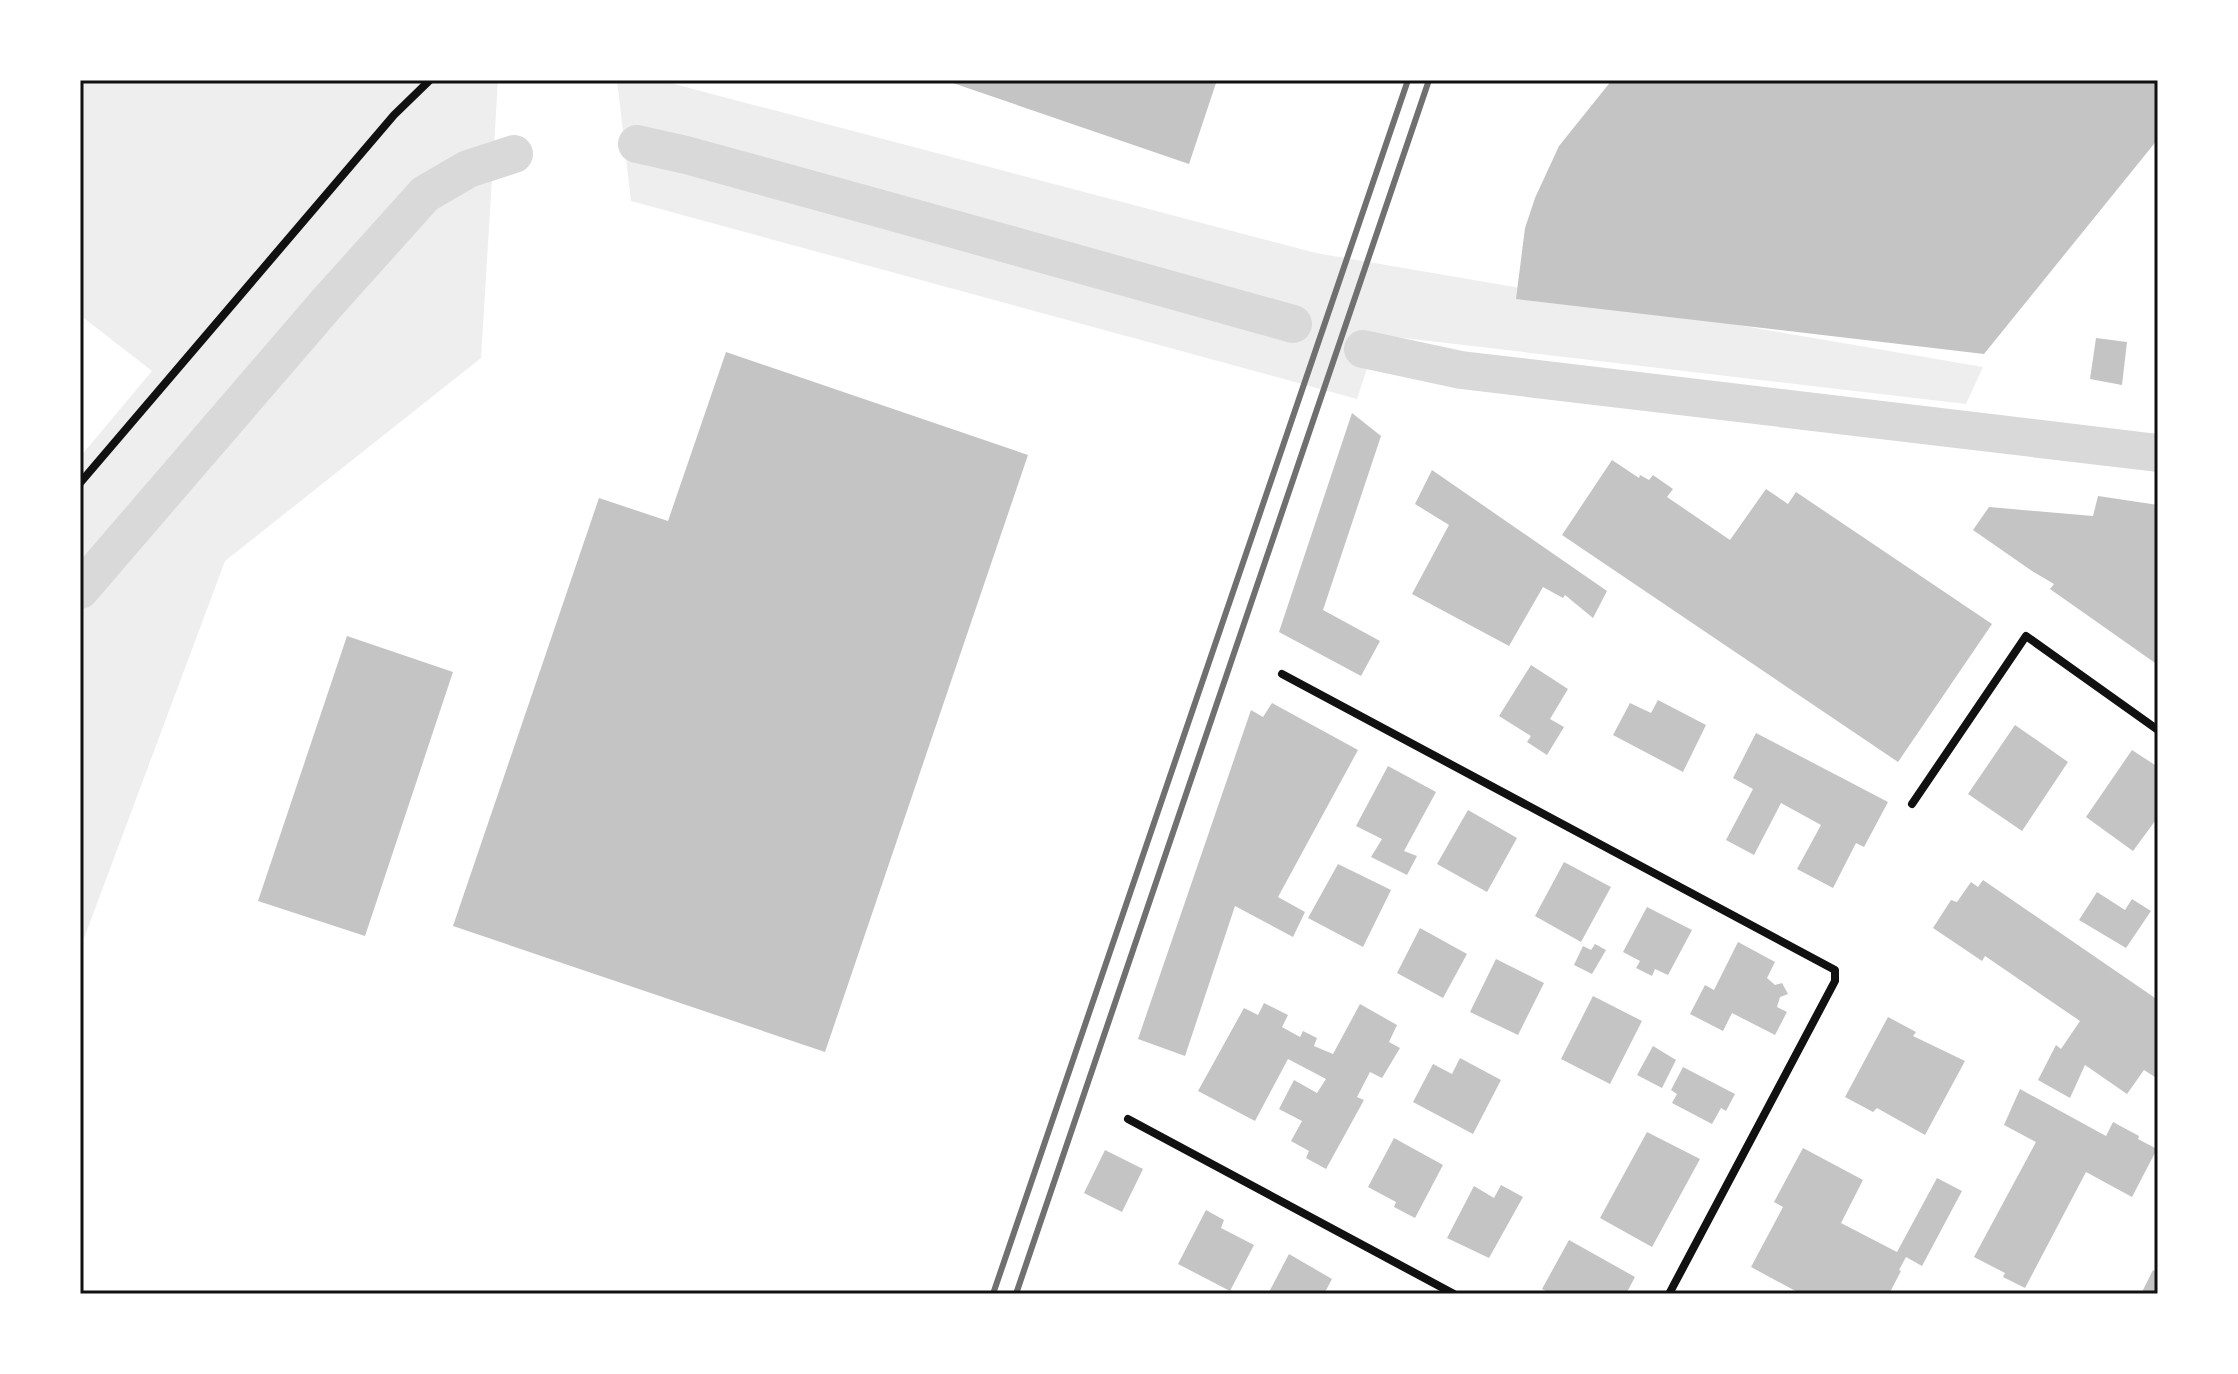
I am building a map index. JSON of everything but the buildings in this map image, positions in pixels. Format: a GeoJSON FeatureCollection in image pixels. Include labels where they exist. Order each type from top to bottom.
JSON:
{"type":"FeatureCollection","features":[{"type":"Feature","properties":{"kind":"street"},"geometry":{"type":"LineString","coordinates":[[80,483],[394,115],[430,80]]}},
{"type":"Feature","properties":{"kind":"street"},"geometry":{"type":"LineString","coordinates":[[1912,804],[2026,636],[2158,730]]}},
{"type":"Feature","properties":{"kind":"street"},"geometry":{"type":"LineString","coordinates":[[1282,674],[1835,970],[1835,981],[1669,1294]]}},
{"type":"Feature","properties":{"kind":"street"},"geometry":{"type":"LineString","coordinates":[[1128,1119],[1454,1294]]}},
{"type":"Feature","properties":{"kind":"shaded area"},"geometry":{"type":"Polygon","coordinates":[[[80,80],[498,80],[481,358],[225,561],[80,949],[80,457],[152,371],[80,315],[80,80]]]}},
{"type":"Feature","properties":{"kind":"shaded area"},"geometry":{"type":"Polygon","coordinates":[[[617,80],[659,80],[1316,253],[1983,367],[1966,404],[1378,335],[1357,399],[631,201],[617,80]]]}},
{"type":"Feature","properties":{"kind":"waterway"},"geometry":{"type":"LineString","coordinates":[[637,144],[1293,324]]}},
{"type":"Feature","properties":{"kind":"waterway"},"geometry":{"type":"LineString","coordinates":[[80,590],[425,194],[468,169],[514,154]]}},
{"type":"Feature","properties":{"kind":"waterway"},"geometry":{"type":"LineString","coordinates":[[1363,349],[1461,370],[2158,453]]}},
{"type":"Feature","properties":{"kind":"railway"},"geometry":{"type":"LineString","coordinates":[[993,1294],[1408,80]]}},
{"type":"Feature","properties":{"kind":"railway"},"geometry":{"type":"LineString","coordinates":[[1016,1294],[1429,80]]}}]}
